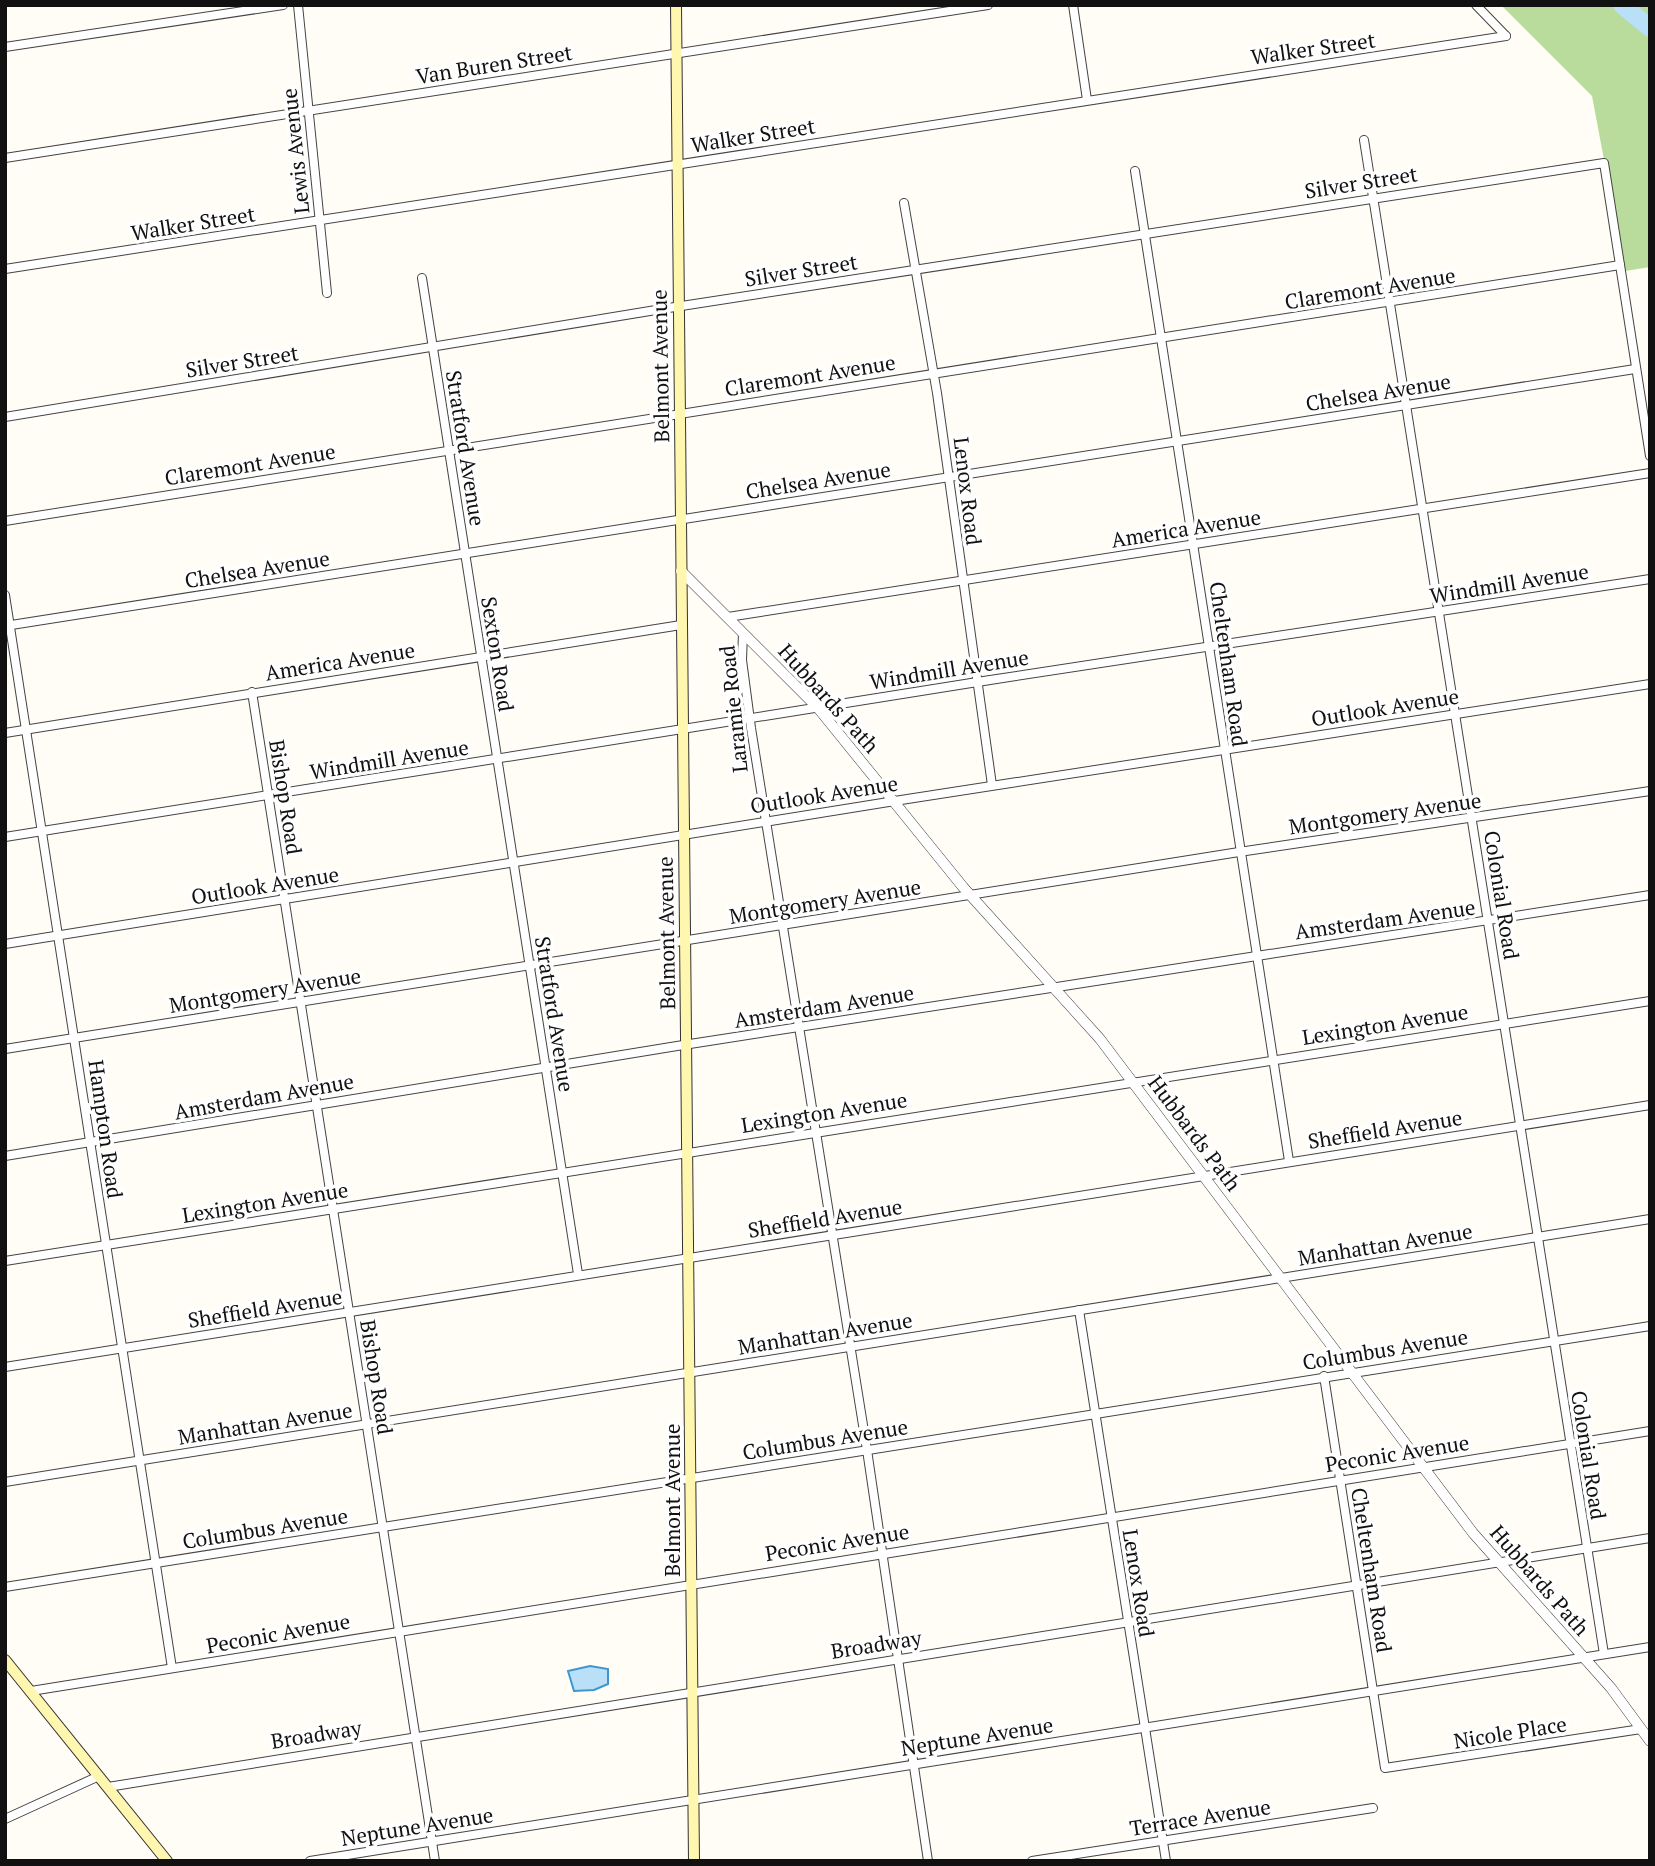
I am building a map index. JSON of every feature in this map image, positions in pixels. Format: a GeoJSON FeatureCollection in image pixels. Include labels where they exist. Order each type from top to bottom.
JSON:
{"type":"FeatureCollection","features":[{"type":"Feature","properties":{"kind":"main road","name":"Belmont Avenue"},"geometry":{"type":"LineString","coordinates":[[676,5],[694,1861]]}},
{"type":"Feature","properties":{"kind":"main road"},"geometry":{"type":"LineString","coordinates":[[5,1660],[167,1861]]}},
{"type":"Feature","properties":{"kind":"street"},"geometry":{"type":"LineString","coordinates":[[5,47],[283,5]]}},
{"type":"Feature","properties":{"kind":"street","name":"Lewis Avenue"},"geometry":{"type":"LineString","coordinates":[[298,5],[327,293]]}},
{"type":"Feature","properties":{"kind":"street","name":"Van Buren Street"},"geometry":{"type":"LineString","coordinates":[[5,158],[988,5]]}},
{"type":"Feature","properties":{"kind":"street"},"geometry":{"type":"LineString","coordinates":[[1073,5],[1087,100]]}},
{"type":"Feature","properties":{"kind":"street","name":"Walker Street"},"geometry":{"type":"LineString","coordinates":[[5,269],[1506,36],[1476,5]]}},
{"type":"Feature","properties":{"kind":"street","name":"Colonial Road"},"geometry":{"type":"LineString","coordinates":[[1364,140],[1604,1654]]}},
{"type":"Feature","properties":{"kind":"street","name":"Silver Street"},"geometry":{"type":"LineString","coordinates":[[5,416],[679,307],[1604,163],[1620,265]]}},
{"type":"Feature","properties":{"kind":"street","name":"Cheltenham Road"},"geometry":{"type":"LineString","coordinates":[[1135,171],[1289,1161]]}},
{"type":"Feature","properties":{"kind":"street","name":"Lenox Road"},"geometry":{"type":"LineString","coordinates":[[904,203],[949,478],[992,785]]}},
{"type":"Feature","properties":{"kind":"street"},"geometry":{"type":"LineString","coordinates":[[1620,265],[1650,456]]}},
{"type":"Feature","properties":{"kind":"street","name":"Claremont Avenue"},"geometry":{"type":"LineString","coordinates":[[5,521],[1620,265]]}},
{"type":"Feature","properties":{"kind":"street"},"geometry":{"type":"LineString","coordinates":[[422,278],[433,347]]}},
{"type":"Feature","properties":{"kind":"street","name":"Stratford Avenue"},"geometry":{"type":"LineString","coordinates":[[433,347],[464,554]]}},
{"type":"Feature","properties":{"kind":"street","name":"Chelsea Avenue"},"geometry":{"type":"LineString","coordinates":[[8,626],[1635,369]]}},
{"type":"Feature","properties":{"kind":"street","name":"America Avenue"},"geometry":{"type":"LineString","coordinates":[[728,617],[962,578],[1194,545],[1650,473]]}},
{"type":"Feature","properties":{"kind":"street","name":"Sexton Road"},"geometry":{"type":"LineString","coordinates":[[464,554],[497,759]]}},
{"type":"Feature","properties":{"kind":"street","name":"Hubbards Path"},"geometry":{"type":"LineString","coordinates":[[681,571],[818,708],[970,895],[1054,988],[1132,1081],[1498,1563],[1611,1688],[1650,1741]]}},
{"type":"Feature","properties":{"kind":"street","name":"Windmill Avenue"},"geometry":{"type":"LineString","coordinates":[[5,837],[977,682],[1650,579]]}},
{"type":"Feature","properties":{"kind":"street","name":"Hampton Road"},"geometry":{"type":"LineString","coordinates":[[5,595],[172,1668]]}},
{"type":"Feature","properties":{"kind":"street","name":"America Avenue"},"geometry":{"type":"LineString","coordinates":[[5,733],[681,625]]}},
{"type":"Feature","properties":{"kind":"street","name":"Laramie Road"},"geometry":{"type":"LineString","coordinates":[[743,633],[749,719],[867,1450],[928,1861]]}},
{"type":"Feature","properties":{"kind":"street","name":"Outlook Avenue"},"geometry":{"type":"LineString","coordinates":[[5,944],[992,785],[1650,684]]}},
{"type":"Feature","properties":{"kind":"street","name":"Bishop Road"},"geometry":{"type":"LineString","coordinates":[[251,692],[435,1861]]}},
{"type":"Feature","properties":{"kind":"street","name":"Stratford Avenue"},"geometry":{"type":"LineString","coordinates":[[497,759],[578,1274]]}},
{"type":"Feature","properties":{"kind":"street","name":"Montgomery Avenue"},"geometry":{"type":"LineString","coordinates":[[5,1049],[1239,852],[1650,791]]}},
{"type":"Feature","properties":{"kind":"street","name":"Amsterdam Avenue"},"geometry":{"type":"LineString","coordinates":[[5,1157],[546,1067],[1650,895]]}},
{"type":"Feature","properties":{"kind":"street","name":"Lexington Avenue"},"geometry":{"type":"LineString","coordinates":[[5,1261],[1273,1058],[1650,1002]]}},
{"type":"Feature","properties":{"kind":"street","name":"Sheffield Avenue"},"geometry":{"type":"LineString","coordinates":[[5,1367],[1650,1105]]}},
{"type":"Feature","properties":{"kind":"street","name":"Manhattan Avenue"},"geometry":{"type":"LineString","coordinates":[[5,1482],[1650,1219]]}},
{"type":"Feature","properties":{"kind":"street","name":"Lenox Road"},"geometry":{"type":"LineString","coordinates":[[1079,1310],[1166,1861]]}},
{"type":"Feature","properties":{"kind":"street","name":"Columbus Avenue"},"geometry":{"type":"LineString","coordinates":[[5,1587],[1650,1326]]}},
{"type":"Feature","properties":{"kind":"street","name":"Cheltenham Road"},"geometry":{"type":"LineString","coordinates":[[1324,1377],[1385,1768]]}},
{"type":"Feature","properties":{"kind":"street","name":"Peconic Avenue"},"geometry":{"type":"LineString","coordinates":[[31,1691],[882,1552],[1650,1431]]}},
{"type":"Feature","properties":{"kind":"street","name":"Broadway"},"geometry":{"type":"LineString","coordinates":[[108,1787],[1650,1538]]}},
{"type":"Feature","properties":{"kind":"street","name":"Neptune Avenue"},"geometry":{"type":"LineString","coordinates":[[310,1861],[1650,1647]]}},
{"type":"Feature","properties":{"kind":"street","name":"Nicole Place"},"geometry":{"type":"LineString","coordinates":[[1385,1768],[1641,1729]]}},
{"type":"Feature","properties":{"kind":"street"},"geometry":{"type":"LineString","coordinates":[[5,1819],[99,1776]]}},
{"type":"Feature","properties":{"kind":"street","name":"Terrace Avenue"},"geometry":{"type":"LineString","coordinates":[[1032,1861],[1373,1808]]}},
{"type":"Feature","properties":{"kind":"green space"},"geometry":{"type":"Polygon","coordinates":[[[1501,5],[1650,5],[1650,267],[1625,271],[1592,96],[1501,5]]]}},
{"type":"Feature","properties":{"kind":"water"},"geometry":{"type":"Polygon","coordinates":[[[590,1666],[608,1669],[608,1684],[594,1690],[574,1691],[568,1671],[590,1666]]]}},
{"type":"Feature","properties":{"kind":"waterway"},"geometry":{"type":"LineString","coordinates":[[1622,5],[1650,28]]}}]}
